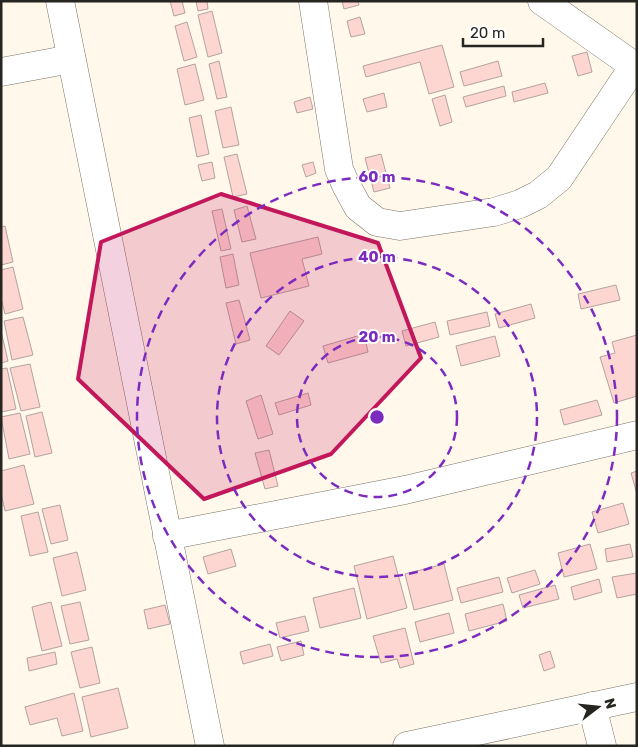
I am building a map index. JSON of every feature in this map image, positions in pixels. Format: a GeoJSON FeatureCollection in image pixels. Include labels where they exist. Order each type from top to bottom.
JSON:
{"type":"FeatureCollection","features":[{"type":"Feature","properties":{"kind":"street"},"geometry":{"type":"LineString","coordinates":[[60,1],[210,746]]}},
{"type":"Feature","properties":{"kind":"street"},"geometry":{"type":"LineString","coordinates":[[312,1],[340,169],[346,186],[358,207],[377,222],[400,226],[494,212],[520,204],[538,194],[558,178],[635,67],[542,1]]}},
{"type":"Feature","properties":{"kind":"street"},"geometry":{"type":"LineString","coordinates":[[1,72],[71,59]]}},
{"type":"Feature","properties":{"kind":"street"},"geometry":{"type":"LineString","coordinates":[[167,536],[405,490],[637,435]]}},
{"type":"Feature","properties":{"kind":"street"},"geometry":{"type":"LineString","coordinates":[[407,746],[637,697]]}},
{"type":"Feature","properties":{"kind":"street"},"geometry":{"type":"LineString","coordinates":[[592,706],[602,746]]}},
{"type":"Feature","properties":{"kind":"highlighted area"},"geometry":{"type":"Polygon","coordinates":[[[221,194],[378,243],[421,358],[331,454],[204,499],[78,379],[101,242],[221,194]]]}},
{"type":"Feature","properties":{"kind":"building"},"geometry":{"type":"Polygon","coordinates":[[[170,1],[182,1],[185,13],[174,16],[170,1]]]}},
{"type":"Feature","properties":{"kind":"building"},"geometry":{"type":"Polygon","coordinates":[[[196,1],[207,1],[208,9],[198,11],[196,1]]]}},
{"type":"Feature","properties":{"kind":"building"},"geometry":{"type":"Polygon","coordinates":[[[342,1],[358,1],[359,5],[344,9],[342,1]]]}},
{"type":"Feature","properties":{"kind":"building"},"geometry":{"type":"Polygon","coordinates":[[[212,11],[222,53],[208,57],[198,15],[212,11]]]}},
{"type":"Feature","properties":{"kind":"building"},"geometry":{"type":"Polygon","coordinates":[[[360,17],[365,34],[351,37],[347,21],[360,17]]]}},
{"type":"Feature","properties":{"kind":"building"},"geometry":{"type":"Polygon","coordinates":[[[187,22],[197,57],[184,61],[175,26],[187,22]]]}},
{"type":"Feature","properties":{"kind":"building"},"geometry":{"type":"Polygon","coordinates":[[[442,45],[454,87],[429,94],[420,62],[366,77],[363,66],[442,45]]]}},
{"type":"Feature","properties":{"kind":"building"},"geometry":{"type":"Polygon","coordinates":[[[587,52],[592,72],[578,76],[572,56],[587,52]]]}},
{"type":"Feature","properties":{"kind":"building"},"geometry":{"type":"Polygon","coordinates":[[[219,61],[227,97],[217,99],[209,64],[219,61]]]}},
{"type":"Feature","properties":{"kind":"building"},"geometry":{"type":"Polygon","coordinates":[[[498,61],[502,76],[464,86],[460,72],[498,61]]]}},
{"type":"Feature","properties":{"kind":"building"},"geometry":{"type":"Polygon","coordinates":[[[195,64],[204,100],[185,105],[177,69],[195,64]]]}},
{"type":"Feature","properties":{"kind":"building"},"geometry":{"type":"Polygon","coordinates":[[[545,83],[548,93],[514,102],[512,92],[545,83]]]}},
{"type":"Feature","properties":{"kind":"building"},"geometry":{"type":"Polygon","coordinates":[[[504,86],[506,96],[466,107],[463,97],[504,86]]]}},
{"type":"Feature","properties":{"kind":"building"},"geometry":{"type":"Polygon","coordinates":[[[384,93],[387,107],[367,112],[363,99],[384,93]]]}},
{"type":"Feature","properties":{"kind":"building"},"geometry":{"type":"Polygon","coordinates":[[[445,95],[452,122],[440,126],[432,99],[445,95]]]}},
{"type":"Feature","properties":{"kind":"building"},"geometry":{"type":"Polygon","coordinates":[[[310,97],[313,109],[297,113],[294,102],[310,97]]]}},
{"type":"Feature","properties":{"kind":"building"},"geometry":{"type":"Polygon","coordinates":[[[231,107],[239,145],[223,148],[215,111],[231,107]]]}},
{"type":"Feature","properties":{"kind":"building"},"geometry":{"type":"Polygon","coordinates":[[[201,115],[209,154],[197,157],[189,118],[201,115]]]}},
{"type":"Feature","properties":{"kind":"building"},"geometry":{"type":"Polygon","coordinates":[[[237,154],[247,194],[233,197],[224,157],[237,154]]]}},
{"type":"Feature","properties":{"kind":"building"},"geometry":{"type":"Polygon","coordinates":[[[381,154],[390,188],[374,192],[365,158],[381,154]]]}},
{"type":"Feature","properties":{"kind":"building"},"geometry":{"type":"Polygon","coordinates":[[[212,162],[215,178],[202,181],[198,165],[212,162]]]}},
{"type":"Feature","properties":{"kind":"building"},"geometry":{"type":"Polygon","coordinates":[[[313,162],[316,173],[306,177],[302,165],[313,162]]]}},
{"type":"Feature","properties":{"kind":"building"},"geometry":{"type":"Polygon","coordinates":[[[247,206],[256,239],[242,242],[234,210],[247,206]]]}},
{"type":"Feature","properties":{"kind":"building"},"geometry":{"type":"Polygon","coordinates":[[[222,209],[231,249],[221,251],[212,211],[222,209]]]}},
{"type":"Feature","properties":{"kind":"building"},"geometry":{"type":"Polygon","coordinates":[[[5,226],[13,262],[1,265],[1,227],[5,226]]]}},
{"type":"Feature","properties":{"kind":"building"},"geometry":{"type":"Polygon","coordinates":[[[318,237],[322,254],[302,259],[309,286],[261,298],[250,253],[318,237]]]}},
{"type":"Feature","properties":{"kind":"building"},"geometry":{"type":"Polygon","coordinates":[[[233,254],[239,285],[226,288],[220,257],[233,254]]]}},
{"type":"Feature","properties":{"kind":"building"},"geometry":{"type":"Polygon","coordinates":[[[13,267],[23,309],[5,314],[1,298],[1,270],[13,267]]]}},
{"type":"Feature","properties":{"kind":"building"},"geometry":{"type":"Polygon","coordinates":[[[616,285],[620,300],[581,309],[578,294],[616,285]]]}},
{"type":"Feature","properties":{"kind":"building"},"geometry":{"type":"Polygon","coordinates":[[[239,300],[250,340],[236,344],[226,303],[239,300]]]}},
{"type":"Feature","properties":{"kind":"building"},"geometry":{"type":"Polygon","coordinates":[[[531,304],[535,318],[499,328],[495,314],[531,304]]]}},
{"type":"Feature","properties":{"kind":"building"},"geometry":{"type":"Polygon","coordinates":[[[290,311],[304,321],[279,355],[266,346],[290,311]]]}},
{"type":"Feature","properties":{"kind":"building"},"geometry":{"type":"Polygon","coordinates":[[[487,312],[490,326],[450,335],[447,321],[487,312]]]}},
{"type":"Feature","properties":{"kind":"building"},"geometry":{"type":"Polygon","coordinates":[[[23,317],[33,355],[12,360],[4,321],[23,317]]]}},
{"type":"Feature","properties":{"kind":"building"},"geometry":{"type":"Polygon","coordinates":[[[435,322],[439,337],[406,346],[402,331],[435,322]]]}},
{"type":"Feature","properties":{"kind":"building"},"geometry":{"type":"Polygon","coordinates":[[[1,331],[8,361],[1,363],[1,331]]]}},
{"type":"Feature","properties":{"kind":"building"},"geometry":{"type":"Polygon","coordinates":[[[364,334],[368,352],[328,363],[323,346],[364,334]]]}},
{"type":"Feature","properties":{"kind":"building"},"geometry":{"type":"Polygon","coordinates":[[[637,335],[637,396],[614,403],[600,357],[615,353],[612,342],[637,335]]]}},
{"type":"Feature","properties":{"kind":"building"},"geometry":{"type":"Polygon","coordinates":[[[495,336],[500,356],[461,366],[456,346],[495,336]]]}},
{"type":"Feature","properties":{"kind":"building"},"geometry":{"type":"Polygon","coordinates":[[[30,364],[40,407],[21,411],[10,368],[30,364]]]}},
{"type":"Feature","properties":{"kind":"building"},"geometry":{"type":"Polygon","coordinates":[[[7,368],[16,409],[1,412],[1,369],[7,368]]]}},
{"type":"Feature","properties":{"kind":"building"},"geometry":{"type":"Polygon","coordinates":[[[308,393],[311,405],[279,415],[275,403],[308,393]]]}},
{"type":"Feature","properties":{"kind":"building"},"geometry":{"type":"Polygon","coordinates":[[[261,395],[273,434],[258,439],[246,401],[261,395]]]}},
{"type":"Feature","properties":{"kind":"building"},"geometry":{"type":"Polygon","coordinates":[[[597,400],[602,415],[564,425],[560,410],[597,400]]]}},
{"type":"Feature","properties":{"kind":"building"},"geometry":{"type":"Polygon","coordinates":[[[42,412],[52,453],[35,457],[26,416],[42,412]]]}},
{"type":"Feature","properties":{"kind":"building"},"geometry":{"type":"Polygon","coordinates":[[[20,413],[30,454],[9,459],[1,417],[20,413]]]}},
{"type":"Feature","properties":{"kind":"building"},"geometry":{"type":"Polygon","coordinates":[[[269,450],[278,486],[265,489],[255,453],[269,450]]]}},
{"type":"Feature","properties":{"kind":"building"},"geometry":{"type":"Polygon","coordinates":[[[24,465],[34,504],[5,511],[1,493],[1,471],[24,465]]]}},
{"type":"Feature","properties":{"kind":"building"},"geometry":{"type":"Polygon","coordinates":[[[637,471],[637,494],[631,473],[637,471]]]}},
{"type":"Feature","properties":{"kind":"building"},"geometry":{"type":"Polygon","coordinates":[[[623,503],[629,524],[598,533],[592,512],[623,503]]]}},
{"type":"Feature","properties":{"kind":"building"},"geometry":{"type":"Polygon","coordinates":[[[60,505],[68,540],[51,544],[42,509],[60,505]]]}},
{"type":"Feature","properties":{"kind":"building"},"geometry":{"type":"Polygon","coordinates":[[[38,512],[48,552],[30,556],[21,516],[38,512]]]}},
{"type":"Feature","properties":{"kind":"building"},"geometry":{"type":"Polygon","coordinates":[[[590,544],[597,569],[564,577],[558,553],[590,544]]]}},
{"type":"Feature","properties":{"kind":"building"},"geometry":{"type":"Polygon","coordinates":[[[630,544],[633,557],[607,562],[605,549],[630,544]]]}},
{"type":"Feature","properties":{"kind":"building"},"geometry":{"type":"Polygon","coordinates":[[[231,549],[236,566],[208,574],[203,557],[231,549]]]}},
{"type":"Feature","properties":{"kind":"building"},"geometry":{"type":"Polygon","coordinates":[[[77,552],[86,590],[62,596],[53,558],[77,552]]]}},
{"type":"Feature","properties":{"kind":"building"},"geometry":{"type":"Polygon","coordinates":[[[393,556],[407,608],[367,619],[354,566],[393,556]]]}},
{"type":"Feature","properties":{"kind":"building"},"geometry":{"type":"Polygon","coordinates":[[[444,564],[453,600],[414,610],[405,574],[444,564]]]}},
{"type":"Feature","properties":{"kind":"building"},"geometry":{"type":"Polygon","coordinates":[[[535,570],[540,584],[512,593],[507,578],[535,570]]]}},
{"type":"Feature","properties":{"kind":"building"},"geometry":{"type":"Polygon","coordinates":[[[637,573],[637,594],[617,598],[612,577],[637,573]]]}},
{"type":"Feature","properties":{"kind":"building"},"geometry":{"type":"Polygon","coordinates":[[[499,577],[503,592],[461,603],[457,588],[499,577]]]}},
{"type":"Feature","properties":{"kind":"building"},"geometry":{"type":"Polygon","coordinates":[[[599,579],[602,592],[574,600],[571,587],[599,579]]]}},
{"type":"Feature","properties":{"kind":"building"},"geometry":{"type":"Polygon","coordinates":[[[555,585],[559,599],[523,608],[519,595],[555,585]]]}},
{"type":"Feature","properties":{"kind":"building"},"geometry":{"type":"Polygon","coordinates":[[[354,588],[361,618],[320,628],[313,598],[354,588]]]}},
{"type":"Feature","properties":{"kind":"building"},"geometry":{"type":"Polygon","coordinates":[[[51,602],[62,646],[42,651],[32,607],[51,602]]]}},
{"type":"Feature","properties":{"kind":"building"},"geometry":{"type":"Polygon","coordinates":[[[80,602],[89,640],[70,644],[61,606],[80,602]]]}},
{"type":"Feature","properties":{"kind":"building"},"geometry":{"type":"Polygon","coordinates":[[[503,604],[507,621],[469,631],[465,614],[503,604]]]}},
{"type":"Feature","properties":{"kind":"building"},"geometry":{"type":"Polygon","coordinates":[[[165,605],[170,624],[148,629],[144,610],[165,605]]]}},
{"type":"Feature","properties":{"kind":"building"},"geometry":{"type":"Polygon","coordinates":[[[449,613],[454,633],[420,642],[415,622],[449,613]]]}},
{"type":"Feature","properties":{"kind":"building"},"geometry":{"type":"Polygon","coordinates":[[[305,616],[309,631],[280,638],[276,623],[305,616]]]}},
{"type":"Feature","properties":{"kind":"building"},"geometry":{"type":"Polygon","coordinates":[[[405,628],[414,664],[400,668],[397,659],[381,663],[373,636],[405,628]]]}},
{"type":"Feature","properties":{"kind":"building"},"geometry":{"type":"Polygon","coordinates":[[[301,641],[304,655],[281,661],[277,647],[301,641]]]}},
{"type":"Feature","properties":{"kind":"building"},"geometry":{"type":"Polygon","coordinates":[[[270,644],[273,656],[243,664],[240,652],[270,644]]]}},
{"type":"Feature","properties":{"kind":"building"},"geometry":{"type":"Polygon","coordinates":[[[92,647],[100,683],[80,688],[71,652],[92,647]]]}},
{"type":"Feature","properties":{"kind":"building"},"geometry":{"type":"Polygon","coordinates":[[[550,651],[555,667],[544,671],[539,655],[550,651]]]}},
{"type":"Feature","properties":{"kind":"building"},"geometry":{"type":"Polygon","coordinates":[[[55,652],[57,664],[29,671],[27,658],[55,652]]]}},
{"type":"Feature","properties":{"kind":"building"},"geometry":{"type":"Polygon","coordinates":[[[118,688],[128,728],[91,737],[82,697],[118,688]]]}},
{"type":"Feature","properties":{"kind":"building"},"geometry":{"type":"Polygon","coordinates":[[[74,693],[83,731],[62,736],[57,718],[30,725],[25,707],[74,693]]]}}]}
